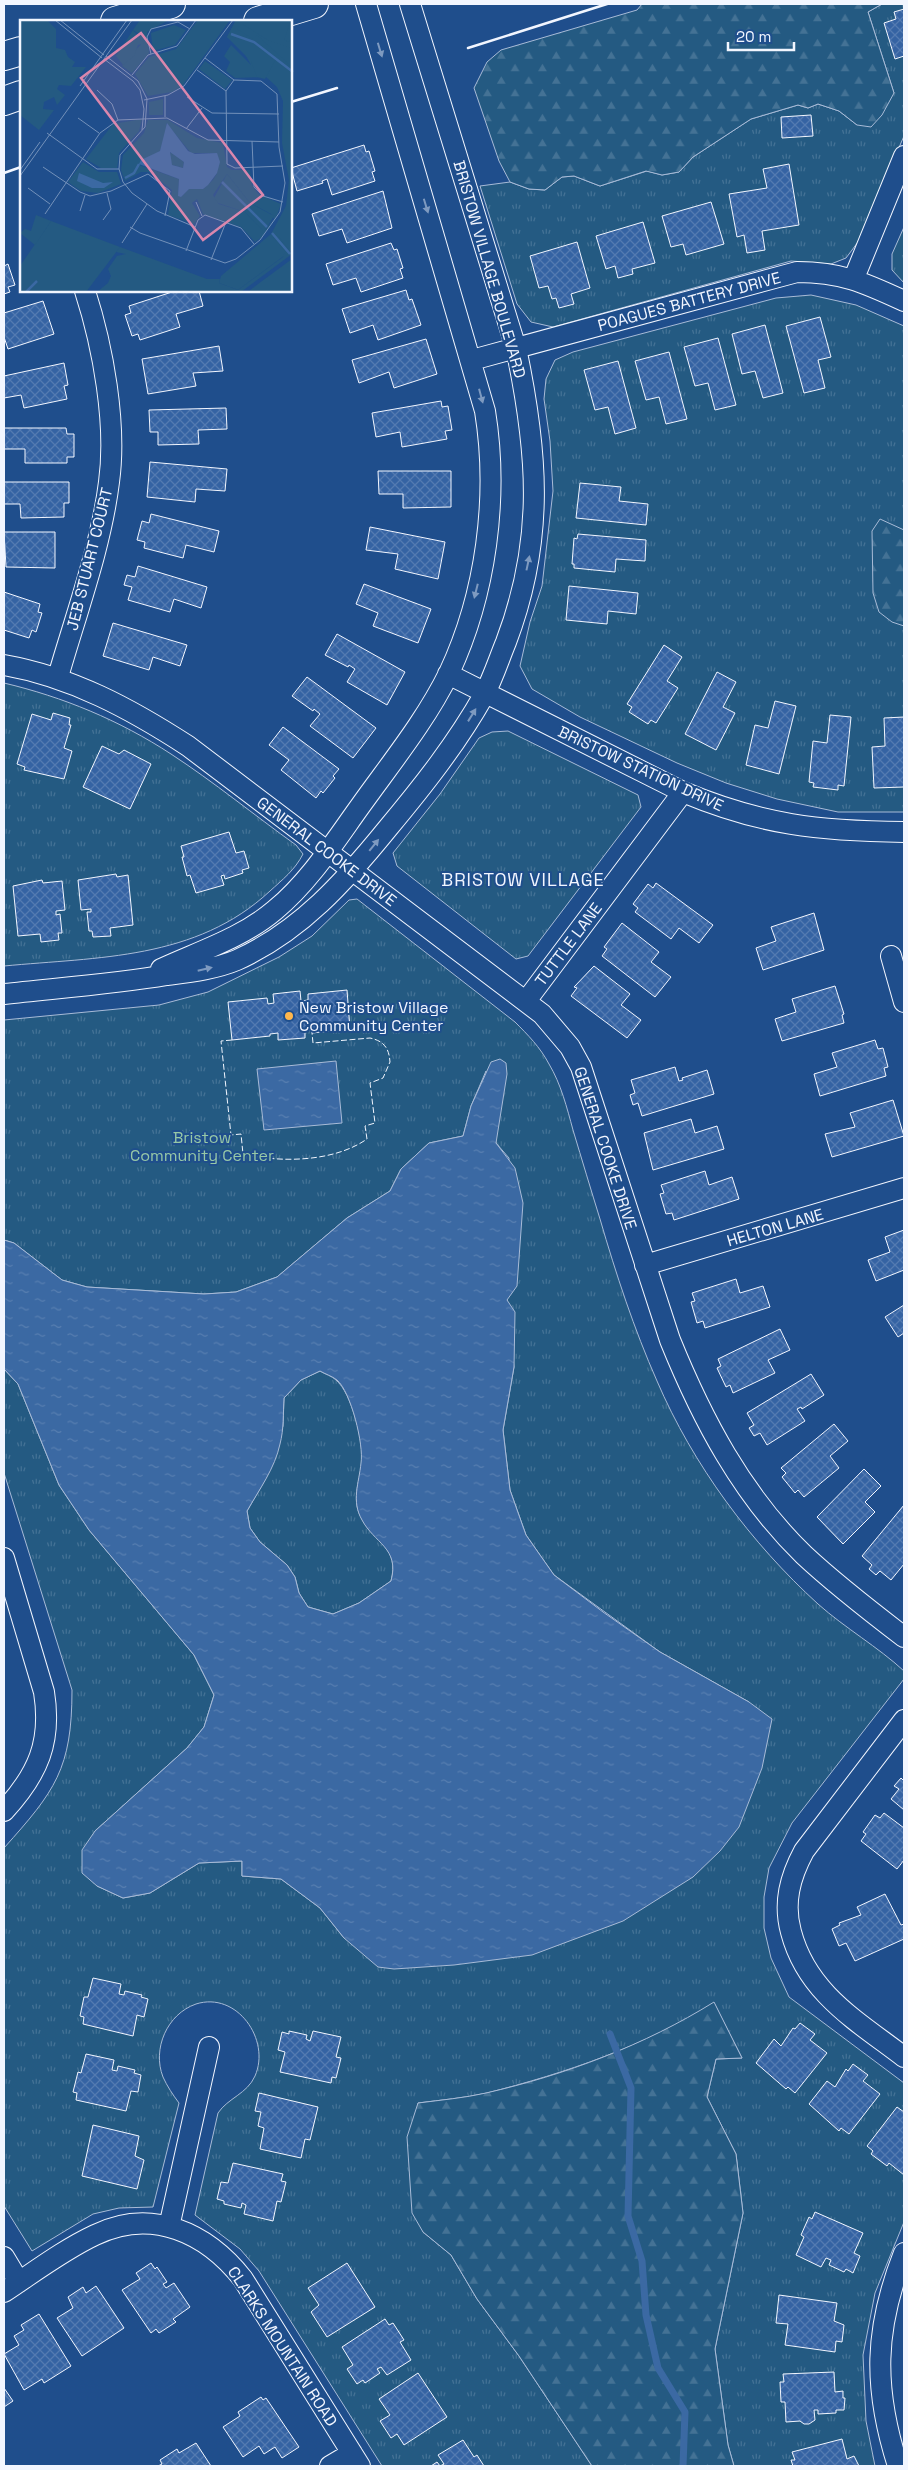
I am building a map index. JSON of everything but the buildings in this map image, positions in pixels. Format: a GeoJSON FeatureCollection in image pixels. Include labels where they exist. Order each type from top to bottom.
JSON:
{"type":"FeatureCollection","features":[{"type":"Feature","properties":{"kind":"highway"},"geometry":{"type":"LineString","coordinates":[[118,20],[171,4]]}},
{"type":"Feature","properties":{"kind":"highway"},"geometry":{"type":"LineString","coordinates":[[261,20],[314,4]]}},
{"type":"Feature","properties":{"kind":"highway"},"geometry":{"type":"LineString","coordinates":[[4,56],[20,50]]}},
{"type":"Feature","properties":{"kind":"highway"},"geometry":{"type":"LineString","coordinates":[[4,100],[20,95]]}},
{"type":"Feature","properties":{"kind":"street","name":"BRISTOW VILLAGE BOULEVARD"},"geometry":{"type":"LineString","coordinates":[[139,980],[254,926],[294,892],[327,851],[423,716],[448,674],[465,630],[478,583],[489,507],[491,463],[489,434],[472,360],[366,4]]}},
{"type":"Feature","properties":{"kind":"street","name":"BRISTOW VILLAGE BOULEVARD"},"geometry":{"type":"LineString","coordinates":[[4,994],[139,980],[192,971],[235,961],[268,944],[316,909],[353,870],[423,786],[485,693],[515,618],[530,560],[535,505],[533,443],[528,404],[516,348],[410,4]]}},
{"type":"Feature","properties":{"kind":"street"},"geometry":{"type":"LineString","coordinates":[[854,278],[904,156]]}},
{"type":"Feature","properties":{"kind":"street","name":"POAGUES BATTERY DRIVE"},"geometry":{"type":"LineString","coordinates":[[472,360],[776,276],[797,272],[817,272],[854,278],[904,301]]}},
{"type":"Feature","properties":{"kind":"street","name":"JEB STUART COURT"},"geometry":{"type":"LineString","coordinates":[[58,677],[101,526],[110,481],[109,401],[101,352],[85,292]]}},
{"type":"Feature","properties":{"kind":"street","name":"GENERAL COOKE DRIVE"},"geometry":{"type":"LineString","coordinates":[[4,665],[58,677],[115,702],[188,746],[526,1001],[556,1030],[570,1047],[581,1067],[670,1340],[690,1389],[718,1444],[757,1502],[804,1555],[856,1600],[904,1637]]}},
{"type":"Feature","properties":{"kind":"street","name":"BRISTOW STATION DRIVE"},"geometry":{"type":"LineString","coordinates":[[448,674],[683,792],[720,808],[761,820],[810,828],[904,832]]}},
{"type":"Feature","properties":{"kind":"street","name":"TUTTLE LANE"},"geometry":{"type":"LineString","coordinates":[[526,1001],[683,792]]}},
{"type":"Feature","properties":{"kind":"street"},"geometry":{"type":"LineString","coordinates":[[891,956],[904,1002]]}},
{"type":"Feature","properties":{"kind":"street","name":"HELTON LANE"},"geometry":{"type":"LineString","coordinates":[[645,1265],[904,1188]]}},
{"type":"Feature","properties":{"kind":"street"},"geometry":{"type":"LineString","coordinates":[[4,1558],[44,1692],[47,1715],[46,1733],[40,1758],[26,1785],[4,1811]]}},
{"type":"Feature","properties":{"kind":"street"},"geometry":{"type":"LineString","coordinates":[[904,1720],[804,1851],[794,1870],[787,1902],[789,1925],[795,1948],[809,1976],[830,1999],[904,2057]]}},
{"type":"Feature","properties":{"kind":"street"},"geometry":{"type":"LineString","coordinates":[[169,2226],[209,2047]]}},
{"type":"Feature","properties":{"kind":"street","name":"CLARKS MOUNTAIN ROAD"},"geometry":{"type":"LineString","coordinates":[[12,2287],[96,2234],[133,2224],[169,2226],[200,2239],[213,2247],[234,2268],[356,2459]]}},
{"type":"Feature","properties":{"kind":"street"},"geometry":{"type":"LineString","coordinates":[[898,2466],[883,2413],[878,2365],[885,2312],[904,2252]]}},
{"type":"Feature","properties":{"kind":"street"},"geometry":{"type":"LineString","coordinates":[[4,2256],[12,2287]]}},
{"type":"Feature","properties":{"kind":"street"},"geometry":{"type":"LineString","coordinates":[[330,2466],[356,2459]]}},
{"type":"Feature","properties":{"kind":"green space"},"geometry":{"type":"Polygon","coordinates":[[[642,4],[882,4],[868,12],[894,93],[882,115],[871,127],[857,125],[839,111],[818,104],[808,108],[798,105],[751,119],[693,157],[679,172],[662,175],[646,171],[600,186],[574,176],[562,177],[545,190],[529,189],[510,182],[499,161],[474,88],[487,62],[501,50],[637,10],[642,4]]]}},
{"type":"Feature","properties":{"kind":"green space"},"geometry":{"type":"Polygon","coordinates":[[[882,4],[904,4],[904,136],[858,242],[846,258],[831,264],[791,261],[553,327],[531,322],[517,304],[480,186],[510,182],[529,189],[545,190],[562,177],[574,176],[600,186],[647,171],[662,175],[679,172],[693,157],[751,119],[798,105],[808,108],[818,104],[839,111],[857,125],[894,93],[868,12],[882,4]]]}},
{"type":"Feature","properties":{"kind":"green space"},"geometry":{"type":"Polygon","coordinates":[[[904,227],[904,283],[892,270],[892,254],[904,227]]]}},
{"type":"Feature","properties":{"kind":"green space"},"geometry":{"type":"Polygon","coordinates":[[[811,295],[856,305],[904,326],[904,812],[838,812],[777,799],[726,783],[677,763],[580,717],[532,689],[520,666],[530,622],[542,586],[553,491],[550,441],[544,399],[546,379],[555,360],[573,352],[776,298],[811,295]]]}},
{"type":"Feature","properties":{"kind":"green space"},"geometry":{"type":"Polygon","coordinates":[[[880,519],[904,530],[904,626],[892,622],[879,612],[873,593],[872,531],[880,519]]]}},
{"type":"Feature","properties":{"kind":"green space"},"geometry":{"type":"Polygon","coordinates":[[[4,683],[48,695],[90,711],[151,742],[203,776],[296,845],[303,854],[300,860],[284,879],[241,914],[210,931],[178,943],[110,957],[4,966],[4,683]]]}},
{"type":"Feature","properties":{"kind":"green space"},"geometry":{"type":"Polygon","coordinates":[[[508,731],[638,795],[641,807],[528,956],[516,959],[397,866],[393,853],[440,794],[479,738],[492,732],[508,731]]]}},
{"type":"Feature","properties":{"kind":"green space","name":"Bristow Community Center"},"geometry":{"type":"Polygon","coordinates":[[[357,899],[515,1022],[542,1052],[563,1096],[612,1260],[633,1321],[657,1381],[688,1443],[706,1472],[747,1529],[793,1580],[828,1613],[904,1671],[904,1679],[792,1823],[769,1868],[764,1897],[764,1928],[771,1958],[789,1997],[904,2083],[904,2222],[875,2293],[863,2355],[866,2421],[875,2466],[734,2466],[728,2445],[715,2349],[743,2213],[736,2154],[707,2097],[716,2059],[742,2058],[714,2003],[633,2045],[546,2077],[487,2093],[418,2103],[423,2232],[451,2255],[477,2299],[519,2356],[592,2466],[382,2466],[259,2271],[240,2249],[195,2215],[218,2113],[252,2082],[259,2062],[254,2034],[247,2022],[237,2012],[225,2005],[211,2002],[196,2004],[177,2016],[164,2034],[159,2055],[160,2066],[163,2077],[179,2103],[153,2207],[119,2208],[93,2214],[32,2251],[4,2206],[4,1848],[48,1794],[57,1777],[69,1740],[72,1690],[4,1473],[4,1369],[18,1384],[59,1485],[89,1530],[194,1655],[214,1695],[204,1727],[187,1748],[95,1831],[97,1886],[123,1898],[150,1893],[199,1863],[242,1861],[242,1876],[281,1879],[320,1908],[344,1938],[749,1702],[660,1652],[554,1575],[526,1535],[510,1490],[503,1430],[514,1367],[507,1300],[509,1158],[496,1143],[486,1071],[471,1106],[463,1136],[429,1143],[401,1169],[390,1191],[347,1218],[277,1277],[236,1292],[204,1294],[87,1287],[62,1280],[14,1243],[4,1240],[4,1020],[159,1005],[208,992],[279,957],[312,936],[349,900],[357,899]]]}},
{"type":"Feature","properties":{"kind":"green space"},"geometry":{"type":"Polygon","coordinates":[[[320,1371],[334,1379],[342,1387],[352,1407],[359,1432],[362,1455],[356,1499],[357,1505],[367,1527],[389,1552],[393,1569],[391,1581],[359,1603],[333,1614],[308,1607],[299,1593],[295,1577],[287,1565],[260,1542],[250,1528],[247,1511],[266,1478],[283,1426],[284,1398],[301,1380],[320,1371]]]}},
{"type":"Feature","properties":{"kind":"green space"},"geometry":{"type":"Polygon","coordinates":[[[714,2002],[742,2058],[716,2059],[707,2097],[736,2154],[743,2213],[715,2349],[728,2445],[734,2466],[592,2466],[519,2356],[477,2299],[451,2255],[423,2232],[412,2213],[407,2137],[418,2103],[486,2093],[575,2068],[660,2032],[714,2002]]]}},
{"type":"Feature","properties":{"kind":"water"},"geometry":{"type":"Polygon","coordinates":[[[500,1059],[506,1063],[507,1074],[496,1143],[515,1168],[523,1203],[517,1286],[507,1300],[515,1312],[514,1367],[503,1430],[510,1490],[526,1535],[554,1575],[660,1652],[749,1702],[772,1719],[762,1768],[739,1827],[720,1851],[693,1877],[623,1921],[532,1955],[454,1965],[394,1969],[378,1967],[344,1938],[320,1908],[281,1879],[242,1876],[242,1861],[199,1863],[150,1893],[123,1898],[97,1886],[82,1873],[82,1850],[95,1831],[187,1748],[204,1727],[214,1695],[194,1655],[89,1530],[59,1485],[18,1384],[4,1369],[4,1240],[14,1243],[62,1280],[87,1287],[204,1294],[236,1292],[277,1277],[347,1218],[390,1191],[401,1169],[429,1143],[463,1136],[471,1106],[491,1062],[500,1059]],[[320,1371],[301,1380],[284,1398],[282,1433],[278,1453],[266,1479],[247,1511],[250,1528],[260,1542],[287,1565],[295,1577],[299,1593],[308,1607],[333,1614],[359,1603],[391,1581],[393,1570],[389,1553],[367,1528],[357,1506],[356,1499],[361,1455],[352,1407],[337,1380],[320,1371]]]}},
{"type":"Feature","properties":{"kind":"water"},"geometry":{"type":"Polygon","coordinates":[[[336,1061],[342,1123],[264,1130],[257,1069],[336,1061]]]}},
{"type":"Feature","properties":{"kind":"waterway"},"geometry":{"type":"LineString","coordinates":[[610,2034],[631,2088],[628,2216],[642,2261],[646,2315],[658,2368],[685,2412],[683,2466]]}},
{"type":"Feature","properties":{"kind":"fence"},"geometry":{"type":"LineString","coordinates":[[232,1040],[221,1041],[231,1135],[241,1134],[243,1154],[274,1159],[307,1158],[339,1152],[354,1147],[367,1139],[365,1126],[375,1123],[370,1083],[383,1078],[390,1062],[385,1046],[375,1039],[313,1043],[312,1033]]}},
{"type":"Feature","properties":{"kind":"wall"},"geometry":{"type":"LineString","coordinates":[[468,48],[607,4]]}},
{"type":"Feature","properties":{"kind":"wall"},"geometry":{"type":"LineString","coordinates":[[292,102],[337,88]]}},
{"type":"Feature","properties":{"kind":"wall"},"geometry":{"type":"LineString","coordinates":[[4,173],[20,167]]}},
{"type":"Feature","properties":{"kind":"place","name":"New Bristow Village Community Center"},"geometry":{"type":"Point","coordinates":[289,1016]}},
{"type":"Feature","properties":{"kind":"district","name":"BRISTOW VILLAGE"},"geometry":{"type":"Point","coordinates":[523,880]}}]}
